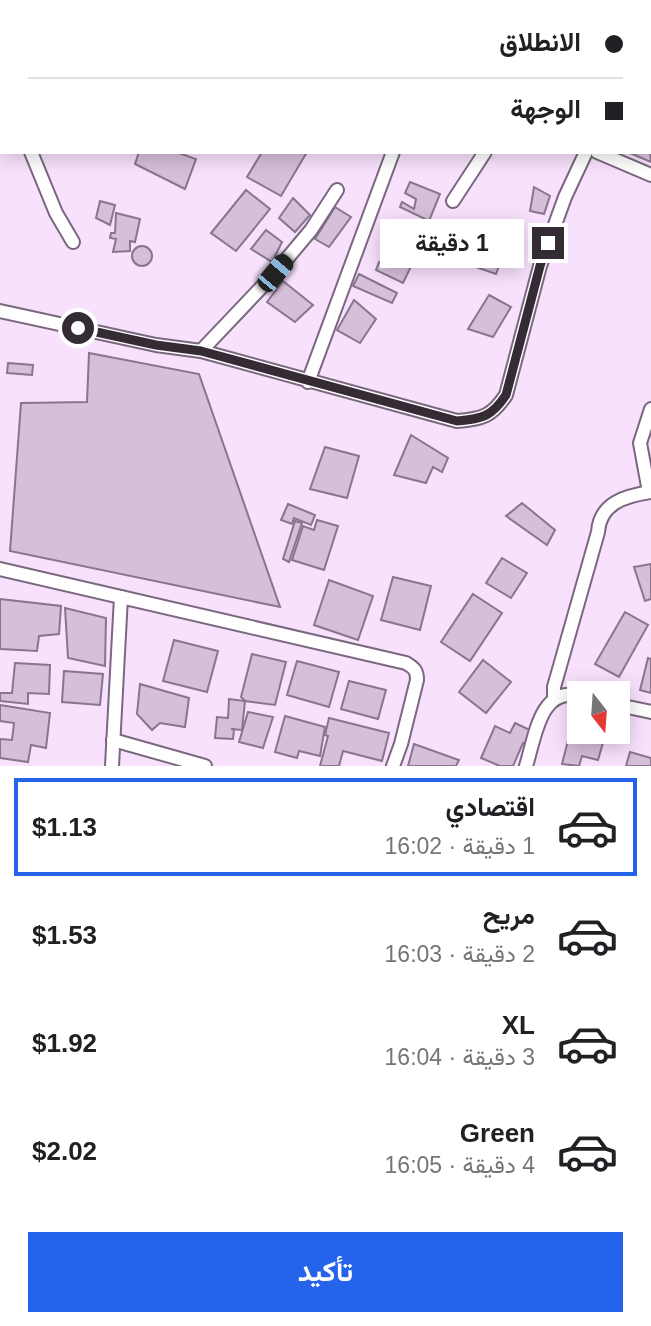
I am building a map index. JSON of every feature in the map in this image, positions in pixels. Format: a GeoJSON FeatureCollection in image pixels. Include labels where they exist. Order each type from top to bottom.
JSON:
{"type":"FeatureCollection","features":[{"type":"Feature","properties":{"kind":"street"},"geometry":{"type":"LineString","coordinates":[[32,154],[56,213],[73,242]]}},
{"type":"Feature","properties":{"kind":"street"},"geometry":{"type":"LineString","coordinates":[[308,382],[392,154]]}},
{"type":"Feature","properties":{"kind":"street"},"geometry":{"type":"LineString","coordinates":[[453,201],[484,154]]}},
{"type":"Feature","properties":{"kind":"street"},"geometry":{"type":"LineString","coordinates":[[0,311],[156,345],[201,351],[457,421],[478,419],[495,411],[506,395],[540,266],[565,197],[585,154]]}},
{"type":"Feature","properties":{"kind":"street"},"geometry":{"type":"LineString","coordinates":[[602,154],[651,174]]}},
{"type":"Feature","properties":{"kind":"street"},"geometry":{"type":"LineString","coordinates":[[201,351],[275,273],[311,230],[337,190]]}},
{"type":"Feature","properties":{"kind":"street"},"geometry":{"type":"LineString","coordinates":[[554,699],[554,687],[598,532],[599,517],[625,498],[650,492],[640,443],[651,409]]}},
{"type":"Feature","properties":{"kind":"street"},"geometry":{"type":"LineString","coordinates":[[0,569],[414,667],[417,680],[393,766]]}},
{"type":"Feature","properties":{"kind":"street"},"geometry":{"type":"LineString","coordinates":[[112,766],[121,597]]}},
{"type":"Feature","properties":{"kind":"street"},"geometry":{"type":"LineString","coordinates":[[526,766],[543,711],[554,699],[567,693]]}},
{"type":"Feature","properties":{"kind":"street"},"geometry":{"type":"LineString","coordinates":[[630,708],[651,712]]}},
{"type":"Feature","properties":{"kind":"street"},"geometry":{"type":"LineString","coordinates":[[113,740],[205,766]]}},
{"type":"Feature","properties":{"kind":"building"},"geometry":{"type":"Polygon","coordinates":[[[138,154],[182,154],[196,159],[185,189],[135,164],[138,154]]]}},
{"type":"Feature","properties":{"kind":"building"},"geometry":{"type":"Polygon","coordinates":[[[261,154],[306,154],[281,196],[247,177],[261,154]]]}},
{"type":"Feature","properties":{"kind":"building"},"geometry":{"type":"Polygon","coordinates":[[[632,154],[650,154],[651,162],[632,154]]]}},
{"type":"Feature","properties":{"kind":"building"},"geometry":{"type":"Polygon","coordinates":[[[410,182],[440,194],[429,221],[400,207],[402,202],[414,209],[416,199],[405,193],[410,182]]]}},
{"type":"Feature","properties":{"kind":"building"},"geometry":{"type":"Polygon","coordinates":[[[534,187],[550,196],[544,214],[530,211],[534,187]]]}},
{"type":"Feature","properties":{"kind":"building"},"geometry":{"type":"Polygon","coordinates":[[[246,190],[270,209],[236,251],[211,233],[246,190]]]}},
{"type":"Feature","properties":{"kind":"building"},"geometry":{"type":"Polygon","coordinates":[[[293,198],[310,215],[295,232],[279,218],[293,198]]]}},
{"type":"Feature","properties":{"kind":"building"},"geometry":{"type":"Polygon","coordinates":[[[100,201],[115,205],[110,225],[96,218],[100,201]]]}},
{"type":"Feature","properties":{"kind":"building"},"geometry":{"type":"Polygon","coordinates":[[[335,207],[351,217],[329,247],[315,239],[335,207]]]}},
{"type":"Feature","properties":{"kind":"building"},"geometry":{"type":"Polygon","coordinates":[[[116,213],[140,219],[135,242],[130,241],[130,251],[113,252],[116,239],[110,238],[111,233],[115,233],[116,213]]]}},
{"type":"Feature","properties":{"kind":"building"},"geometry":{"type":"Polygon","coordinates":[[[266,230],[282,242],[272,262],[251,249],[266,230]]]}},
{"type":"Feature","properties":{"kind":"building"},"geometry":{"type":"Polygon","coordinates":[[[479,235],[506,247],[496,274],[464,263],[479,235]]]}},
{"type":"Feature","properties":{"kind":"building"},"geometry":{"type":"Polygon","coordinates":[[[388,242],[417,254],[403,283],[376,270],[379,262],[393,266],[398,258],[385,250],[388,242]]]}},
{"type":"Feature","properties":{"kind":"building"},"geometry":{"type":"Polygon","coordinates":[[[142,246],[149,249],[152,256],[149,263],[142,266],[135,263],[132,256],[135,249],[142,246]]]}},
{"type":"Feature","properties":{"kind":"building"},"geometry":{"type":"Polygon","coordinates":[[[359,274],[397,293],[392,303],[353,286],[359,274]]]}},
{"type":"Feature","properties":{"kind":"building"},"geometry":{"type":"Polygon","coordinates":[[[283,281],[313,305],[295,322],[267,302],[283,281]]]}},
{"type":"Feature","properties":{"kind":"building"},"geometry":{"type":"Polygon","coordinates":[[[489,295],[511,307],[493,337],[468,329],[489,295]]]}},
{"type":"Feature","properties":{"kind":"building"},"geometry":{"type":"Polygon","coordinates":[[[354,300],[376,319],[360,343],[337,330],[354,300]]]}},
{"type":"Feature","properties":{"kind":"building"},"geometry":{"type":"Polygon","coordinates":[[[89,353],[199,374],[280,607],[10,551],[21,403],[87,402],[89,353]]]}},
{"type":"Feature","properties":{"kind":"building"},"geometry":{"type":"Polygon","coordinates":[[[8,363],[33,365],[32,375],[7,373],[8,363]]]}},
{"type":"Feature","properties":{"kind":"building"},"geometry":{"type":"Polygon","coordinates":[[[411,435],[448,458],[442,472],[433,467],[426,483],[394,475],[411,435]]]}},
{"type":"Feature","properties":{"kind":"building"},"geometry":{"type":"Polygon","coordinates":[[[325,447],[359,456],[347,498],[310,489],[325,447]]]}},
{"type":"Feature","properties":{"kind":"building"},"geometry":{"type":"Polygon","coordinates":[[[522,503],[555,530],[547,545],[506,516],[522,503]]]}},
{"type":"Feature","properties":{"kind":"building"},"geometry":{"type":"Polygon","coordinates":[[[288,504],[315,515],[311,525],[294,518],[292,524],[281,520],[288,504]]]}},
{"type":"Feature","properties":{"kind":"building"},"geometry":{"type":"Polygon","coordinates":[[[317,520],[338,526],[324,570],[292,560],[303,526],[314,530],[317,520]]]}},
{"type":"Feature","properties":{"kind":"building"},"geometry":{"type":"Polygon","coordinates":[[[295,521],[302,523],[289,562],[283,559],[295,521]]]}},
{"type":"Feature","properties":{"kind":"building"},"geometry":{"type":"Polygon","coordinates":[[[502,558],[527,573],[511,598],[486,583],[502,558]]]}},
{"type":"Feature","properties":{"kind":"building"},"geometry":{"type":"Polygon","coordinates":[[[651,564],[651,599],[645,601],[634,567],[651,564]]]}},
{"type":"Feature","properties":{"kind":"building"},"geometry":{"type":"Polygon","coordinates":[[[393,577],[431,586],[420,630],[381,620],[393,577]]]}},
{"type":"Feature","properties":{"kind":"building"},"geometry":{"type":"Polygon","coordinates":[[[329,580],[373,596],[358,640],[314,625],[329,580]]]}},
{"type":"Feature","properties":{"kind":"building"},"geometry":{"type":"Polygon","coordinates":[[[473,594],[502,613],[470,661],[441,642],[473,594]]]}},
{"type":"Feature","properties":{"kind":"building"},"geometry":{"type":"Polygon","coordinates":[[[0,599],[61,606],[59,634],[39,636],[37,651],[0,649],[0,599]]]}},
{"type":"Feature","properties":{"kind":"building"},"geometry":{"type":"Polygon","coordinates":[[[65,608],[106,618],[105,666],[68,658],[65,608]]]}},
{"type":"Feature","properties":{"kind":"building"},"geometry":{"type":"Polygon","coordinates":[[[625,612],[648,625],[619,677],[595,664],[625,612]]]}},
{"type":"Feature","properties":{"kind":"building"},"geometry":{"type":"Polygon","coordinates":[[[174,640],[218,651],[207,692],[163,681],[174,640]]]}},
{"type":"Feature","properties":{"kind":"building"},"geometry":{"type":"Polygon","coordinates":[[[252,654],[286,662],[275,705],[245,701],[241,697],[252,654]]]}},
{"type":"Feature","properties":{"kind":"building"},"geometry":{"type":"Polygon","coordinates":[[[648,658],[651,659],[651,693],[640,690],[648,658]]]}},
{"type":"Feature","properties":{"kind":"building"},"geometry":{"type":"Polygon","coordinates":[[[483,660],[511,682],[486,713],[459,692],[483,660]]]}},
{"type":"Feature","properties":{"kind":"building"},"geometry":{"type":"Polygon","coordinates":[[[297,661],[339,672],[329,707],[287,695],[297,661]]]}},
{"type":"Feature","properties":{"kind":"building"},"geometry":{"type":"Polygon","coordinates":[[[15,663],[50,665],[49,694],[28,693],[28,704],[0,701],[0,693],[12,693],[15,663]]]}},
{"type":"Feature","properties":{"kind":"building"},"geometry":{"type":"Polygon","coordinates":[[[64,671],[103,674],[100,705],[62,702],[64,671]]]}},
{"type":"Feature","properties":{"kind":"building"},"geometry":{"type":"Polygon","coordinates":[[[349,681],[386,690],[378,719],[341,709],[349,681]]]}},
{"type":"Feature","properties":{"kind":"building"},"geometry":{"type":"Polygon","coordinates":[[[140,684],[189,698],[185,727],[160,723],[152,730],[137,714],[140,684]]]}},
{"type":"Feature","properties":{"kind":"building"},"geometry":{"type":"Polygon","coordinates":[[[229,699],[245,701],[242,730],[234,729],[233,739],[215,738],[217,717],[228,718],[229,699]]]}},
{"type":"Feature","properties":{"kind":"building"},"geometry":{"type":"Polygon","coordinates":[[[0,705],[50,713],[46,748],[31,745],[28,762],[0,758],[0,739],[12,740],[14,723],[0,721],[0,705]]]}},
{"type":"Feature","properties":{"kind":"building"},"geometry":{"type":"Polygon","coordinates":[[[248,712],[273,717],[263,748],[239,742],[248,712]]]}},
{"type":"Feature","properties":{"kind":"building"},"geometry":{"type":"Polygon","coordinates":[[[285,716],[325,727],[320,756],[299,751],[297,758],[275,752],[285,716]]]}},
{"type":"Feature","properties":{"kind":"building"},"geometry":{"type":"Polygon","coordinates":[[[329,718],[389,733],[382,761],[343,751],[339,766],[320,766],[328,736],[325,735],[329,718]]]}},
{"type":"Feature","properties":{"kind":"building"},"geometry":{"type":"Polygon","coordinates":[[[515,723],[532,731],[527,744],[523,743],[513,766],[500,766],[481,758],[495,726],[510,733],[515,723]]]}},
{"type":"Feature","properties":{"kind":"building"},"geometry":{"type":"Polygon","coordinates":[[[414,744],[459,760],[456,766],[408,766],[414,744]]]}},
{"type":"Feature","properties":{"kind":"building"},"geometry":{"type":"Polygon","coordinates":[[[567,744],[603,744],[598,760],[582,756],[579,766],[562,764],[567,744]]]}},
{"type":"Feature","properties":{"kind":"building"},"geometry":{"type":"Polygon","coordinates":[[[630,752],[651,758],[651,766],[626,766],[630,752]]]}},
{"type":"Feature","properties":{"kind":"route"},"geometry":{"type":"LineString","coordinates":[[78,328],[156,345],[201,351],[457,421],[478,419],[495,411],[506,395],[548,243]]}}]}
